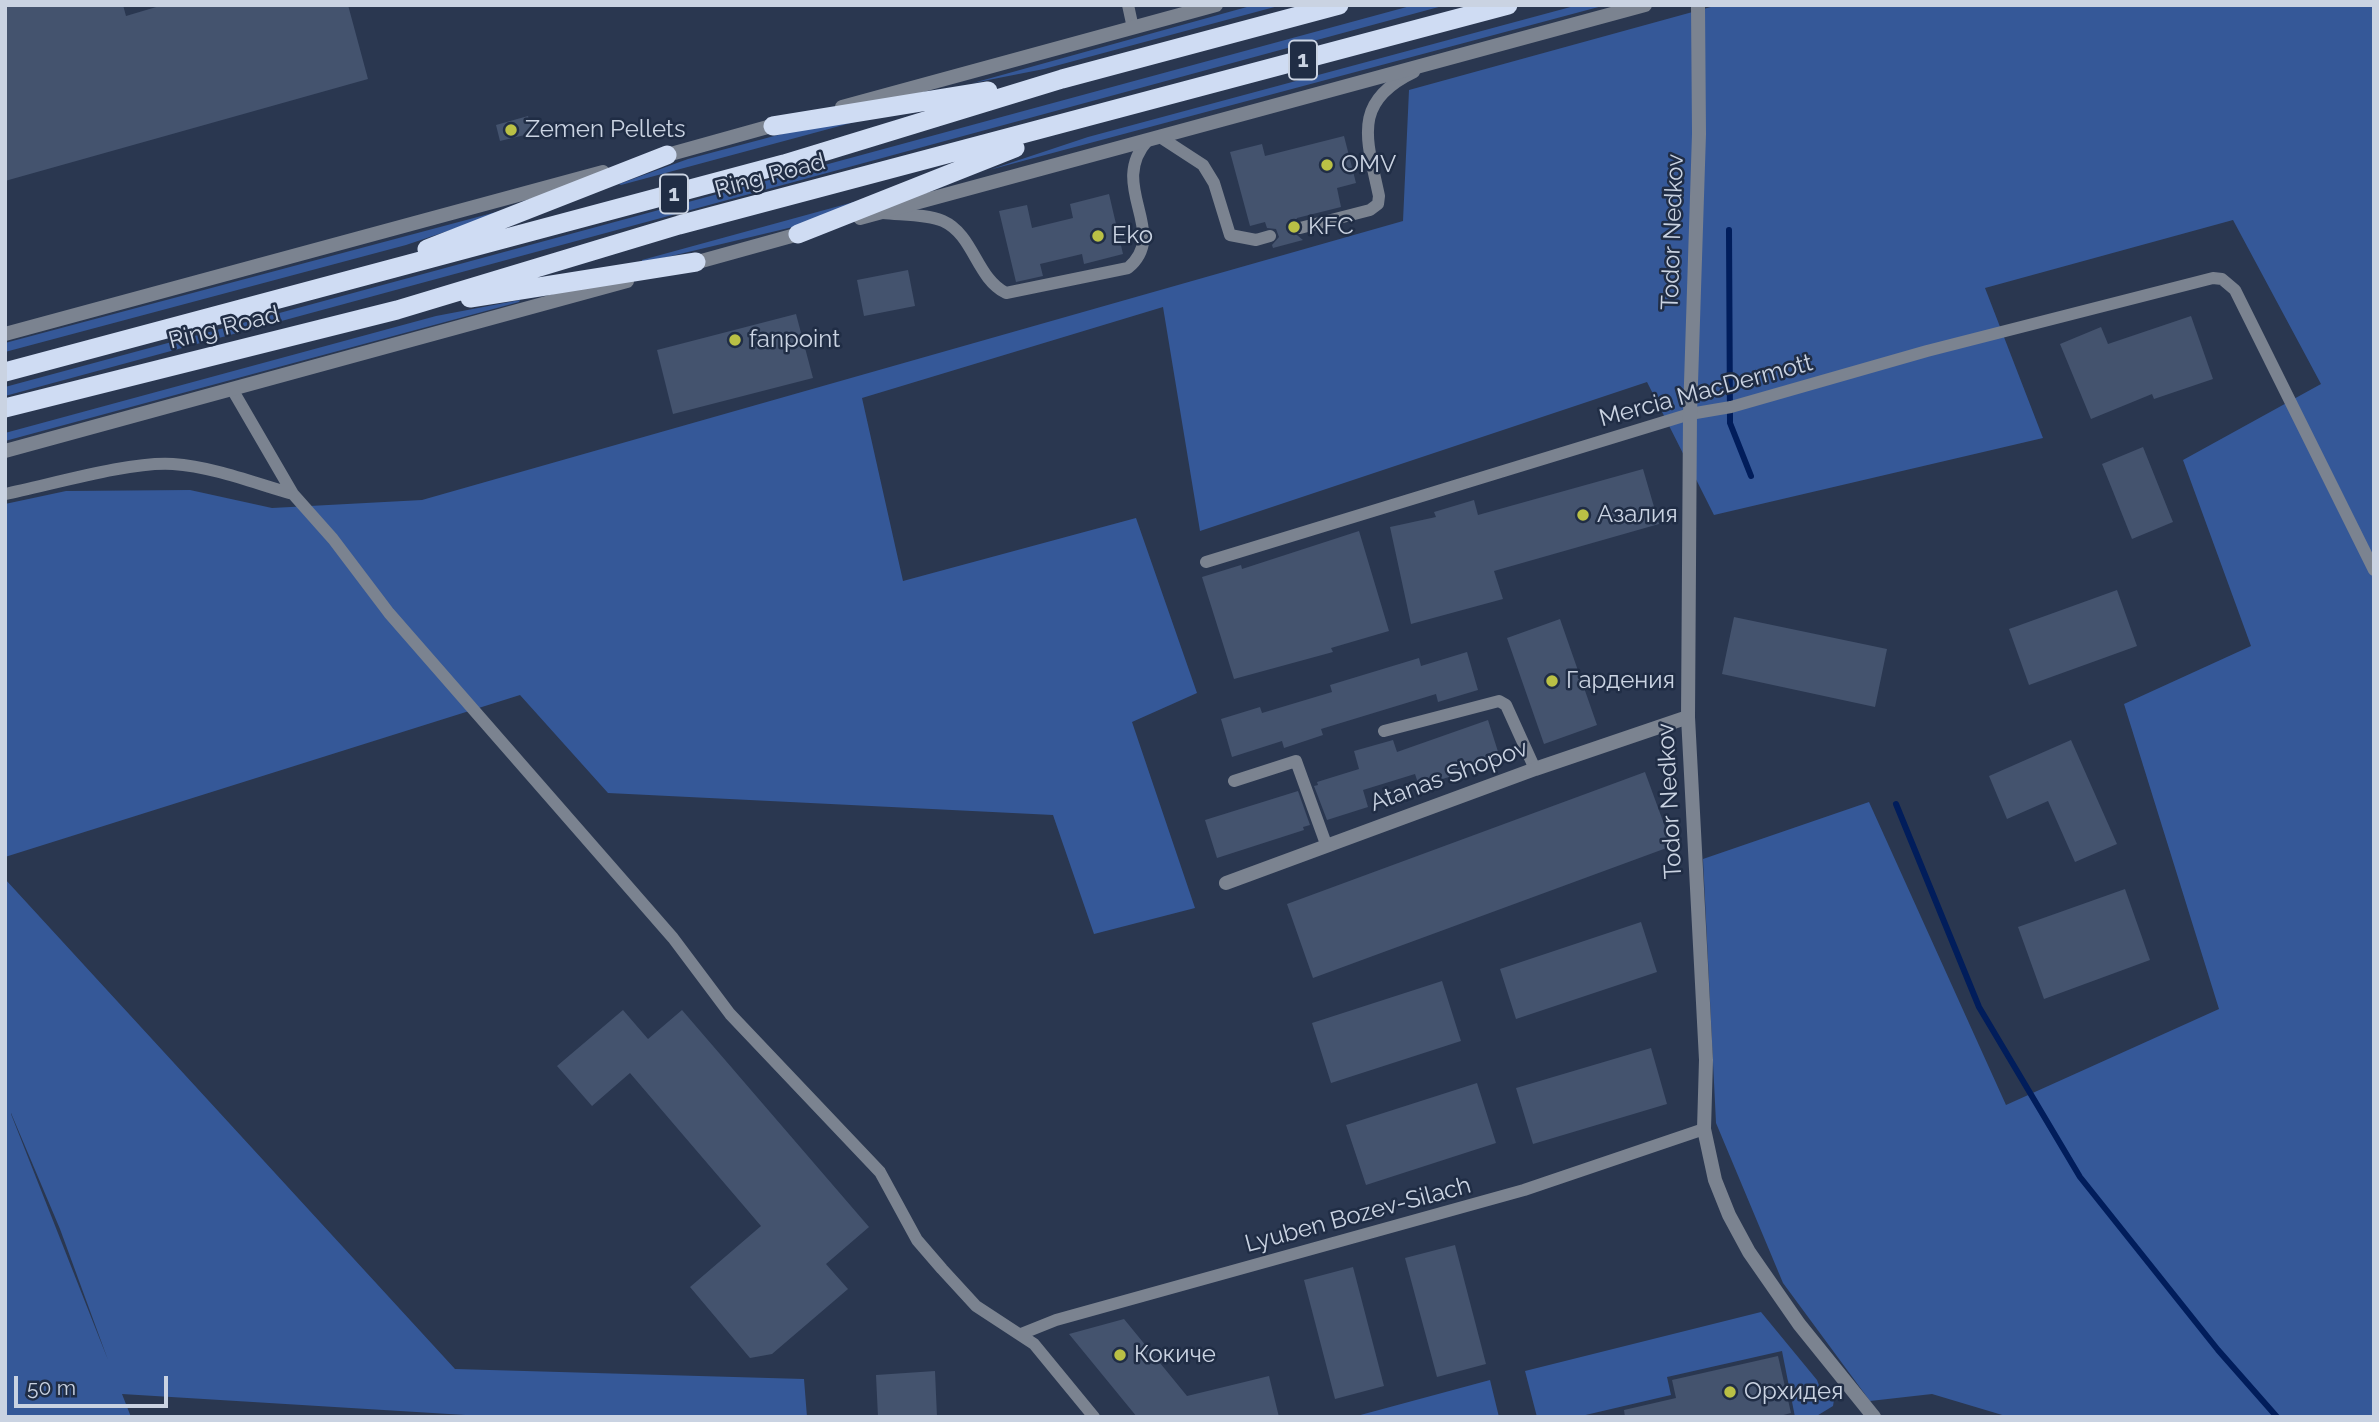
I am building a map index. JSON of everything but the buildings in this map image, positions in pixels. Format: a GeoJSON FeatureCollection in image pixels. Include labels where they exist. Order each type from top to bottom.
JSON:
{"type":"FeatureCollection","features":[{"type":"Feature","properties":{"kind":"highway","name":"Ring Road"},"geometry":{"type":"LineString","coordinates":[[5,372],[783,164],[1062,79],[1339,5]]}},
{"type":"Feature","properties":{"kind":"highway","name":"Ring Road"},"geometry":{"type":"LineString","coordinates":[[5,408],[397,310],[679,225],[1508,5]]}},
{"type":"Feature","properties":{"kind":"highway"},"geometry":{"type":"LineString","coordinates":[[773,126],[1062,79]]}},
{"type":"Feature","properties":{"kind":"highway"},"geometry":{"type":"LineString","coordinates":[[798,234],[1098,115]]}},
{"type":"Feature","properties":{"kind":"highway"},"geometry":{"type":"LineString","coordinates":[[337,284],[667,155]]}},
{"type":"Feature","properties":{"kind":"highway"},"geometry":{"type":"LineString","coordinates":[[397,310],[696,262]]}},
{"type":"Feature","properties":{"kind":"street"},"geometry":{"type":"LineString","coordinates":[[5,334],[1216,5]]}},
{"type":"Feature","properties":{"kind":"street"},"geometry":{"type":"LineString","coordinates":[[5,451],[1646,5]]}},
{"type":"Feature","properties":{"kind":"street","name":"Todor Nedkov"},"geometry":{"type":"LineString","coordinates":[[1698,5],[1699,134],[1690,414],[1688,716],[1706,1060],[1704,1129],[1716,1180],[1729,1215],[1749,1252],[1799,1324],[1874,1417]]}},
{"type":"Feature","properties":{"kind":"street","name":"Atanas Shopov"},"geometry":{"type":"LineString","coordinates":[[1226,883],[1326,844],[1688,716]]}},
{"type":"Feature","properties":{"kind":"lane"},"geometry":{"type":"LineString","coordinates":[[1128,5],[1133,28]]}},
{"type":"Feature","properties":{"kind":"lane"},"geometry":{"type":"LineString","coordinates":[[1300,228],[1370,210],[1378,204],[1379,196],[1366,134],[1367,119],[1383,91],[1426,66]]}},
{"type":"Feature","properties":{"kind":"lane"},"geometry":{"type":"LineString","coordinates":[[880,212],[941,220],[958,231],[993,287],[1006,293],[1128,268],[1139,259],[1145,242],[1131,167],[1136,153],[1154,139],[1203,165],[1214,183],[1230,236],[1256,240],[1270,236]]}},
{"type":"Feature","properties":{"kind":"lane","name":"Mercia MаcDermott"},"geometry":{"type":"LineString","coordinates":[[1206,562],[1690,414],[1742,404],[1965,341],[2203,279],[2222,279],[2230,283],[2241,299],[2374,570]]}},
{"type":"Feature","properties":{"kind":"lane"},"geometry":{"type":"LineString","coordinates":[[232,389],[292,494],[333,539],[389,613],[673,938],[730,1014],[880,1172],[917,1240],[942,1269],[976,1306],[1021,1334],[1044,1355],[1094,1417]]}},
{"type":"Feature","properties":{"kind":"lane"},"geometry":{"type":"LineString","coordinates":[[5,494],[132,468],[170,464],[202,468],[292,494]]}},
{"type":"Feature","properties":{"kind":"lane"},"geometry":{"type":"LineString","coordinates":[[1384,731],[1499,701],[1506,705],[1535,769]]}},
{"type":"Feature","properties":{"kind":"lane"},"geometry":{"type":"LineString","coordinates":[[1234,781],[1296,761],[1326,844]]}},
{"type":"Feature","properties":{"kind":"lane","name":"Lyuben Bozev-Silach"},"geometry":{"type":"LineString","coordinates":[[1021,1334],[1056,1320],[1524,1190],[1704,1129]]}},
{"type":"Feature","properties":{"kind":"shaded area"},"geometry":{"type":"Polygon","coordinates":[[[1254,5],[1282,5],[1044,69],[973,83],[1254,5]]]}},
{"type":"Feature","properties":{"kind":"shaded area"},"geometry":{"type":"Polygon","coordinates":[[[1414,5],[1446,5],[193,345],[191,337],[1414,5]]]}},
{"type":"Feature","properties":{"kind":"shaded area"},"geometry":{"type":"Polygon","coordinates":[[[1578,5],[1606,5],[989,170],[1088,137],[1578,5]]]}},
{"type":"Feature","properties":{"kind":"shaded area"},"geometry":{"type":"Polygon","coordinates":[[[1718,5],[2374,5],[2374,1417],[2009,1417],[1932,1394],[1870,1401],[1783,1283],[1716,1123],[1703,859],[1869,802],[2006,1105],[2219,1009],[2124,704],[2251,646],[2183,460],[2321,384],[2233,220],[1985,288],[2043,438],[1714,515],[1647,382],[1200,531],[1163,307],[862,398],[903,581],[1136,518],[1197,693],[1132,722],[1195,908],[1094,934],[1053,815],[608,793],[520,695],[5,857],[5,504],[66,491],[190,490],[272,508],[422,500],[1403,221],[1409,90],[1718,5]]]}},
{"type":"Feature","properties":{"kind":"shaded area"},"geometry":{"type":"Polygon","coordinates":[[[862,120],[619,184],[688,159],[793,131],[862,120]]]}},
{"type":"Feature","properties":{"kind":"shaded area"},"geometry":{"type":"Polygon","coordinates":[[[872,197],[797,226],[642,263],[642,260],[872,197]]]}},
{"type":"Feature","properties":{"kind":"shaded area"},"geometry":{"type":"Polygon","coordinates":[[[500,211],[501,213],[406,245],[5,352],[5,343],[500,211]]]}},
{"type":"Feature","properties":{"kind":"shaded area"},"geometry":{"type":"Polygon","coordinates":[[[520,300],[5,441],[5,433],[436,316],[520,300]]]}},
{"type":"Feature","properties":{"kind":"shaded area"},"geometry":{"type":"Polygon","coordinates":[[[179,340],[182,348],[5,396],[5,387],[179,340]]]}},
{"type":"Feature","properties":{"kind":"shaded area"},"geometry":{"type":"Polygon","coordinates":[[[5,879],[455,1369],[804,1379],[807,1417],[498,1417],[122,1394],[131,1417],[5,1417],[5,879]],[[11,1113],[108,1360],[60,1229],[11,1113]]]}},
{"type":"Feature","properties":{"kind":"shaded area"},"geometry":{"type":"Polygon","coordinates":[[[1761,1312],[1817,1380],[1820,1388],[1814,1390],[1815,1394],[1826,1391],[1834,1400],[1833,1406],[1815,1417],[1795,1417],[1782,1351],[1667,1377],[1671,1395],[1577,1417],[1537,1417],[1525,1371],[1761,1312]]]}},
{"type":"Feature","properties":{"kind":"shaded area"},"geometry":{"type":"Polygon","coordinates":[[[1490,1380],[1499,1417],[1353,1417],[1490,1380]]]}},
{"type":"Feature","properties":{"kind":"waterway"},"geometry":{"type":"LineString","coordinates":[[1729,230],[1730,423],[1751,476]]}},
{"type":"Feature","properties":{"kind":"waterway"},"geometry":{"type":"LineString","coordinates":[[1896,804],[1979,1007],[2080,1177],[2218,1350],[2277,1417]]}},
{"type":"Feature","properties":{"kind":"place","name":"Zemen Pellets"},"geometry":{"type":"Point","coordinates":[511,130]}},
{"type":"Feature","properties":{"kind":"place","name":"OMV"},"geometry":{"type":"Point","coordinates":[1327,165]}},
{"type":"Feature","properties":{"kind":"place","name":"KFC"},"geometry":{"type":"Point","coordinates":[1294,227]}},
{"type":"Feature","properties":{"kind":"place","name":"Eko"},"geometry":{"type":"Point","coordinates":[1098,236]}},
{"type":"Feature","properties":{"kind":"place","name":"fanpoint"},"geometry":{"type":"Point","coordinates":[735,340]}},
{"type":"Feature","properties":{"kind":"place","name":"Азалия"},"geometry":{"type":"Point","coordinates":[1583,515]}},
{"type":"Feature","properties":{"kind":"place","name":"Гардения"},"geometry":{"type":"Point","coordinates":[1552,681]}},
{"type":"Feature","properties":{"kind":"place","name":"Кокиче"},"geometry":{"type":"Point","coordinates":[1120,1355]}},
{"type":"Feature","properties":{"kind":"place","name":"Орхидея"},"geometry":{"type":"Point","coordinates":[1730,1392]}}]}
